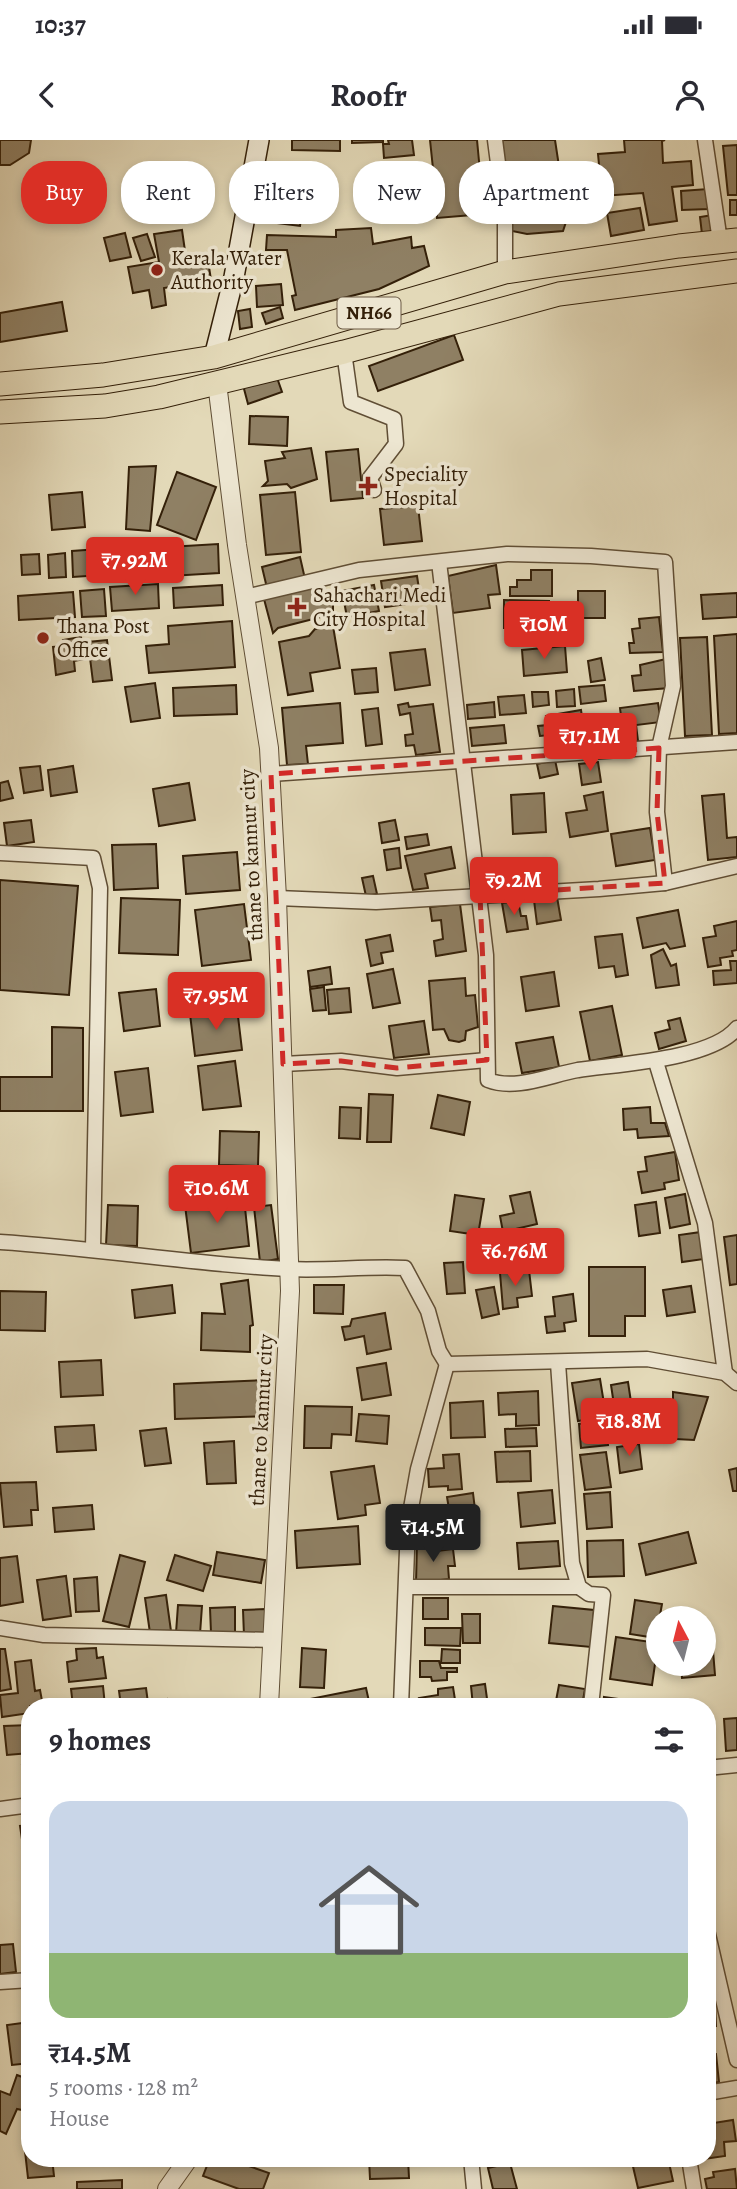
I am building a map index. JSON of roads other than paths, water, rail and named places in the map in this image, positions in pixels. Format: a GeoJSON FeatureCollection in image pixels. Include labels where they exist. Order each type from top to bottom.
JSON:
{"type":"FeatureCollection","features":[{"type":"Feature","properties":{"kind":"highway","name":"NH66"},"geometry":{"type":"LineString","coordinates":[[0,384],[103,375],[214,357],[505,272],[729,241]]}},
{"type":"Feature","properties":{"kind":"highway","name":"NH66"},"geometry":{"type":"LineString","coordinates":[[0,412],[105,406],[217,383],[344,352],[559,294],[737,271]]}},
{"type":"Feature","properties":{"kind":"highway"},"geometry":{"type":"LineString","coordinates":[[214,357],[217,383]]}},
{"type":"Feature","properties":{"kind":"main road"},"geometry":{"type":"LineString","coordinates":[[214,357],[234,277],[259,140]]}},
{"type":"Feature","properties":{"kind":"street"},"geometry":{"type":"LineString","coordinates":[[495,140],[505,217],[505,272]]}},
{"type":"Feature","properties":{"kind":"street"},"geometry":{"type":"LineString","coordinates":[[705,140],[729,241]]}},
{"type":"Feature","properties":{"kind":"street"},"geometry":{"type":"LineString","coordinates":[[344,352],[351,402],[394,418],[396,444],[370,478],[374,490]]}},
{"type":"Feature","properties":{"kind":"street","name":"thane to kannur city"},"geometry":{"type":"LineString","coordinates":[[217,383],[245,597],[270,748],[283,1064],[290,1269],[269,1698]]}},
{"type":"Feature","properties":{"kind":"street"},"geometry":{"type":"LineString","coordinates":[[245,597],[359,570],[508,554],[591,555],[665,562],[673,686],[659,748],[657,812],[665,883]]}},
{"type":"Feature","properties":{"kind":"street"},"geometry":{"type":"LineString","coordinates":[[439,562],[486,955],[488,1080],[501,1085],[578,1070],[656,1062],[736,1033]]}},
{"type":"Feature","properties":{"kind":"street"},"geometry":{"type":"LineString","coordinates":[[271,774],[737,742]]}},
{"type":"Feature","properties":{"kind":"street"},"geometry":{"type":"LineString","coordinates":[[0,853],[93,858],[100,888],[93,1248]]}},
{"type":"Feature","properties":{"kind":"street"},"geometry":{"type":"LineString","coordinates":[[276,898],[376,902],[665,883],[737,866]]}},
{"type":"Feature","properties":{"kind":"street"},"geometry":{"type":"LineString","coordinates":[[283,1064],[341,1061],[397,1068],[488,1060]]}},
{"type":"Feature","properties":{"kind":"street"},"geometry":{"type":"LineString","coordinates":[[656,1062],[705,1223],[725,1373]]}},
{"type":"Feature","properties":{"kind":"street"},"geometry":{"type":"LineString","coordinates":[[0,1242],[93,1248],[167,1259],[290,1269],[366,1266],[405,1268],[428,1311],[439,1351],[447,1364],[418,1469],[408,1525],[408,1587],[401,1698]]}},
{"type":"Feature","properties":{"kind":"street"},"geometry":{"type":"LineString","coordinates":[[447,1364],[647,1359],[725,1373],[737,1383]]}},
{"type":"Feature","properties":{"kind":"street"},"geometry":{"type":"LineString","coordinates":[[558,1363],[572,1563],[579,1587]]}},
{"type":"Feature","properties":{"kind":"street"},"geometry":{"type":"LineString","coordinates":[[408,1587],[579,1587],[589,1594],[603,1595],[592,1698]]}},
{"type":"Feature","properties":{"kind":"street"},"geometry":{"type":"LineString","coordinates":[[0,1628],[44,1634],[273,1640]]}},
{"type":"Feature","properties":{"kind":"street"},"geometry":{"type":"LineString","coordinates":[[716,1767],[737,1765]]}},
{"type":"Feature","properties":{"kind":"street"},"geometry":{"type":"LineString","coordinates":[[0,1809],[21,1806]]}},
{"type":"Feature","properties":{"kind":"street"},"geometry":{"type":"LineString","coordinates":[[716,1969],[737,2060]]}},
{"type":"Feature","properties":{"kind":"street"},"geometry":{"type":"LineString","coordinates":[[0,1982],[21,1981]]}},
{"type":"Feature","properties":{"kind":"street"},"geometry":{"type":"LineString","coordinates":[[716,2092],[737,2088]]}},
{"type":"Feature","properties":{"kind":"street"},"geometry":{"type":"LineString","coordinates":[[167,2189],[183,2167]]}},
{"type":"Feature","properties":{"kind":"street"},"geometry":{"type":"LineString","coordinates":[[472,2167],[474,2189]]}},
{"type":"Feature","properties":{"kind":"street"},"geometry":{"type":"LineString","coordinates":[[690,2167],[694,2189]]}},
{"type":"Feature","properties":{"kind":"place","name":"Kerala Water Authority"},"geometry":{"type":"Point","coordinates":[157,270]}},
{"type":"Feature","properties":{"kind":"place","name":"Speciality Hospital"},"geometry":{"type":"Point","coordinates":[368,486]}},
{"type":"Feature","properties":{"kind":"place","name":"Sahachari Medi City Hospital"},"geometry":{"type":"Point","coordinates":[297,607]}},
{"type":"Feature","properties":{"kind":"place","name":"Thana Post Office"},"geometry":{"type":"Point","coordinates":[43,638]}}]}
